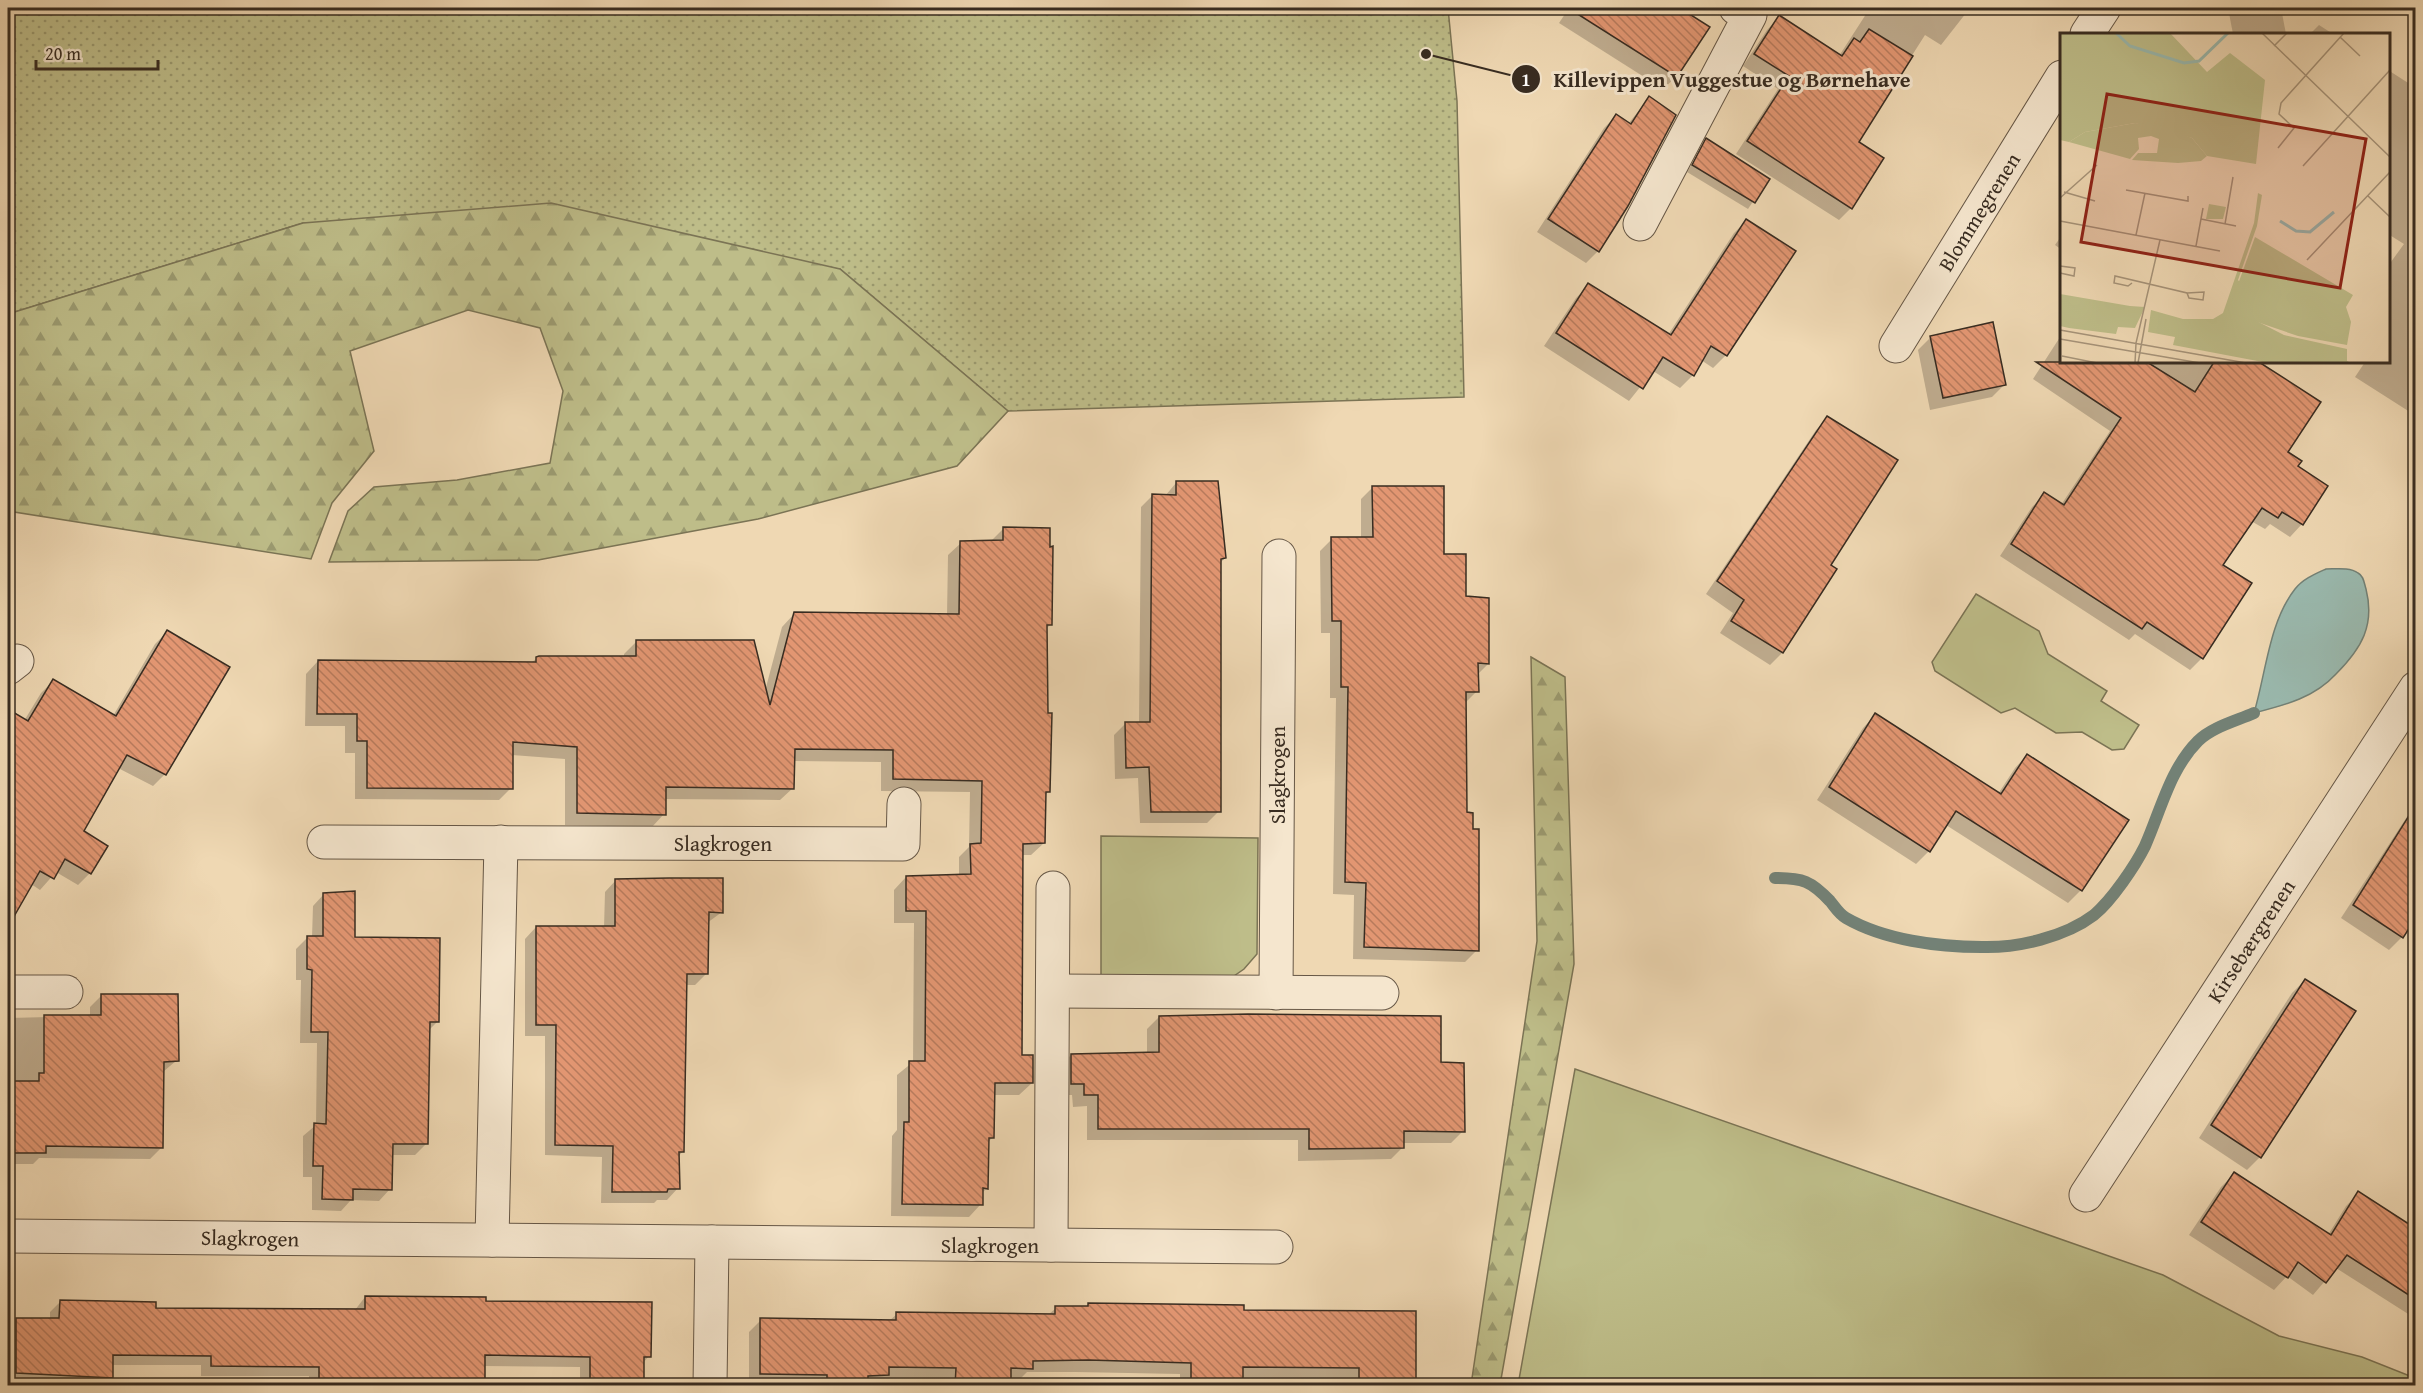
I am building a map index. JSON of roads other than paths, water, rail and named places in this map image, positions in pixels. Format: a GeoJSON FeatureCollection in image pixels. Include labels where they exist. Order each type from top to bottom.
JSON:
{"type":"FeatureCollection","features":[{"type":"Feature","properties":{"kind":"street"},"geometry":{"type":"LineString","coordinates":[[1640,224],[1750,15],[1736,8]]}},
{"type":"Feature","properties":{"kind":"street"},"geometry":{"type":"LineString","coordinates":[[2088,33],[2104,8]]}},
{"type":"Feature","properties":{"kind":"street","name":"Blommegrenen"},"geometry":{"type":"LineString","coordinates":[[1896,346],[2060,79]]}},
{"type":"Feature","properties":{"kind":"street","name":"Slagkrogen"},"geometry":{"type":"LineString","coordinates":[[1276,993],[1279,556]]}},
{"type":"Feature","properties":{"kind":"street","name":"Kirsebærgrenen"},"geometry":{"type":"LineString","coordinates":[[2086,1195],[2415,688]]}},
{"type":"Feature","properties":{"kind":"street","name":"Slagkrogen"},"geometry":{"type":"LineString","coordinates":[[324,842],[903,844],[904,804]]}},
{"type":"Feature","properties":{"kind":"street"},"geometry":{"type":"LineString","coordinates":[[492,1240],[501,842]]}},
{"type":"Feature","properties":{"kind":"street","name":"Slagkrogen"},"geometry":{"type":"LineString","coordinates":[[1051,1245],[1053,888]]}},
{"type":"Feature","properties":{"kind":"street"},"geometry":{"type":"LineString","coordinates":[[8,992],[66,992]]}},
{"type":"Feature","properties":{"kind":"street"},"geometry":{"type":"LineString","coordinates":[[1053,992],[1382,993]]}},
{"type":"Feature","properties":{"kind":"street","name":"Slagkrogen"},"geometry":{"type":"LineString","coordinates":[[8,1236],[1276,1247]]}},
{"type":"Feature","properties":{"kind":"street"},"geometry":{"type":"LineString","coordinates":[[710,1386],[712,1242]]}},
{"type":"Feature","properties":{"kind":"water"},"geometry":{"type":"Polygon","coordinates":[[[2326,569],[2351,570],[2363,578],[2369,614],[2359,645],[2353,655],[2327,682],[2309,695],[2254,713],[2269,648],[2286,602],[2302,582],[2326,569]]]}},
{"type":"Feature","properties":{"kind":"waterway"},"geometry":{"type":"LineString","coordinates":[[1775,878],[1806,882],[1823,894],[1846,918],[1861,926],[1894,937],[1930,944],[1965,947],[2011,946],[2041,940],[2082,923],[2108,901],[2145,846],[2167,790],[2188,752],[2204,736],[2217,728],[2254,713]]}},
{"type":"Feature","properties":{"kind":"place","name":"Killevippen Vuggestue og Børnehave"},"geometry":{"type":"Point","coordinates":[1426,54]}}]}
